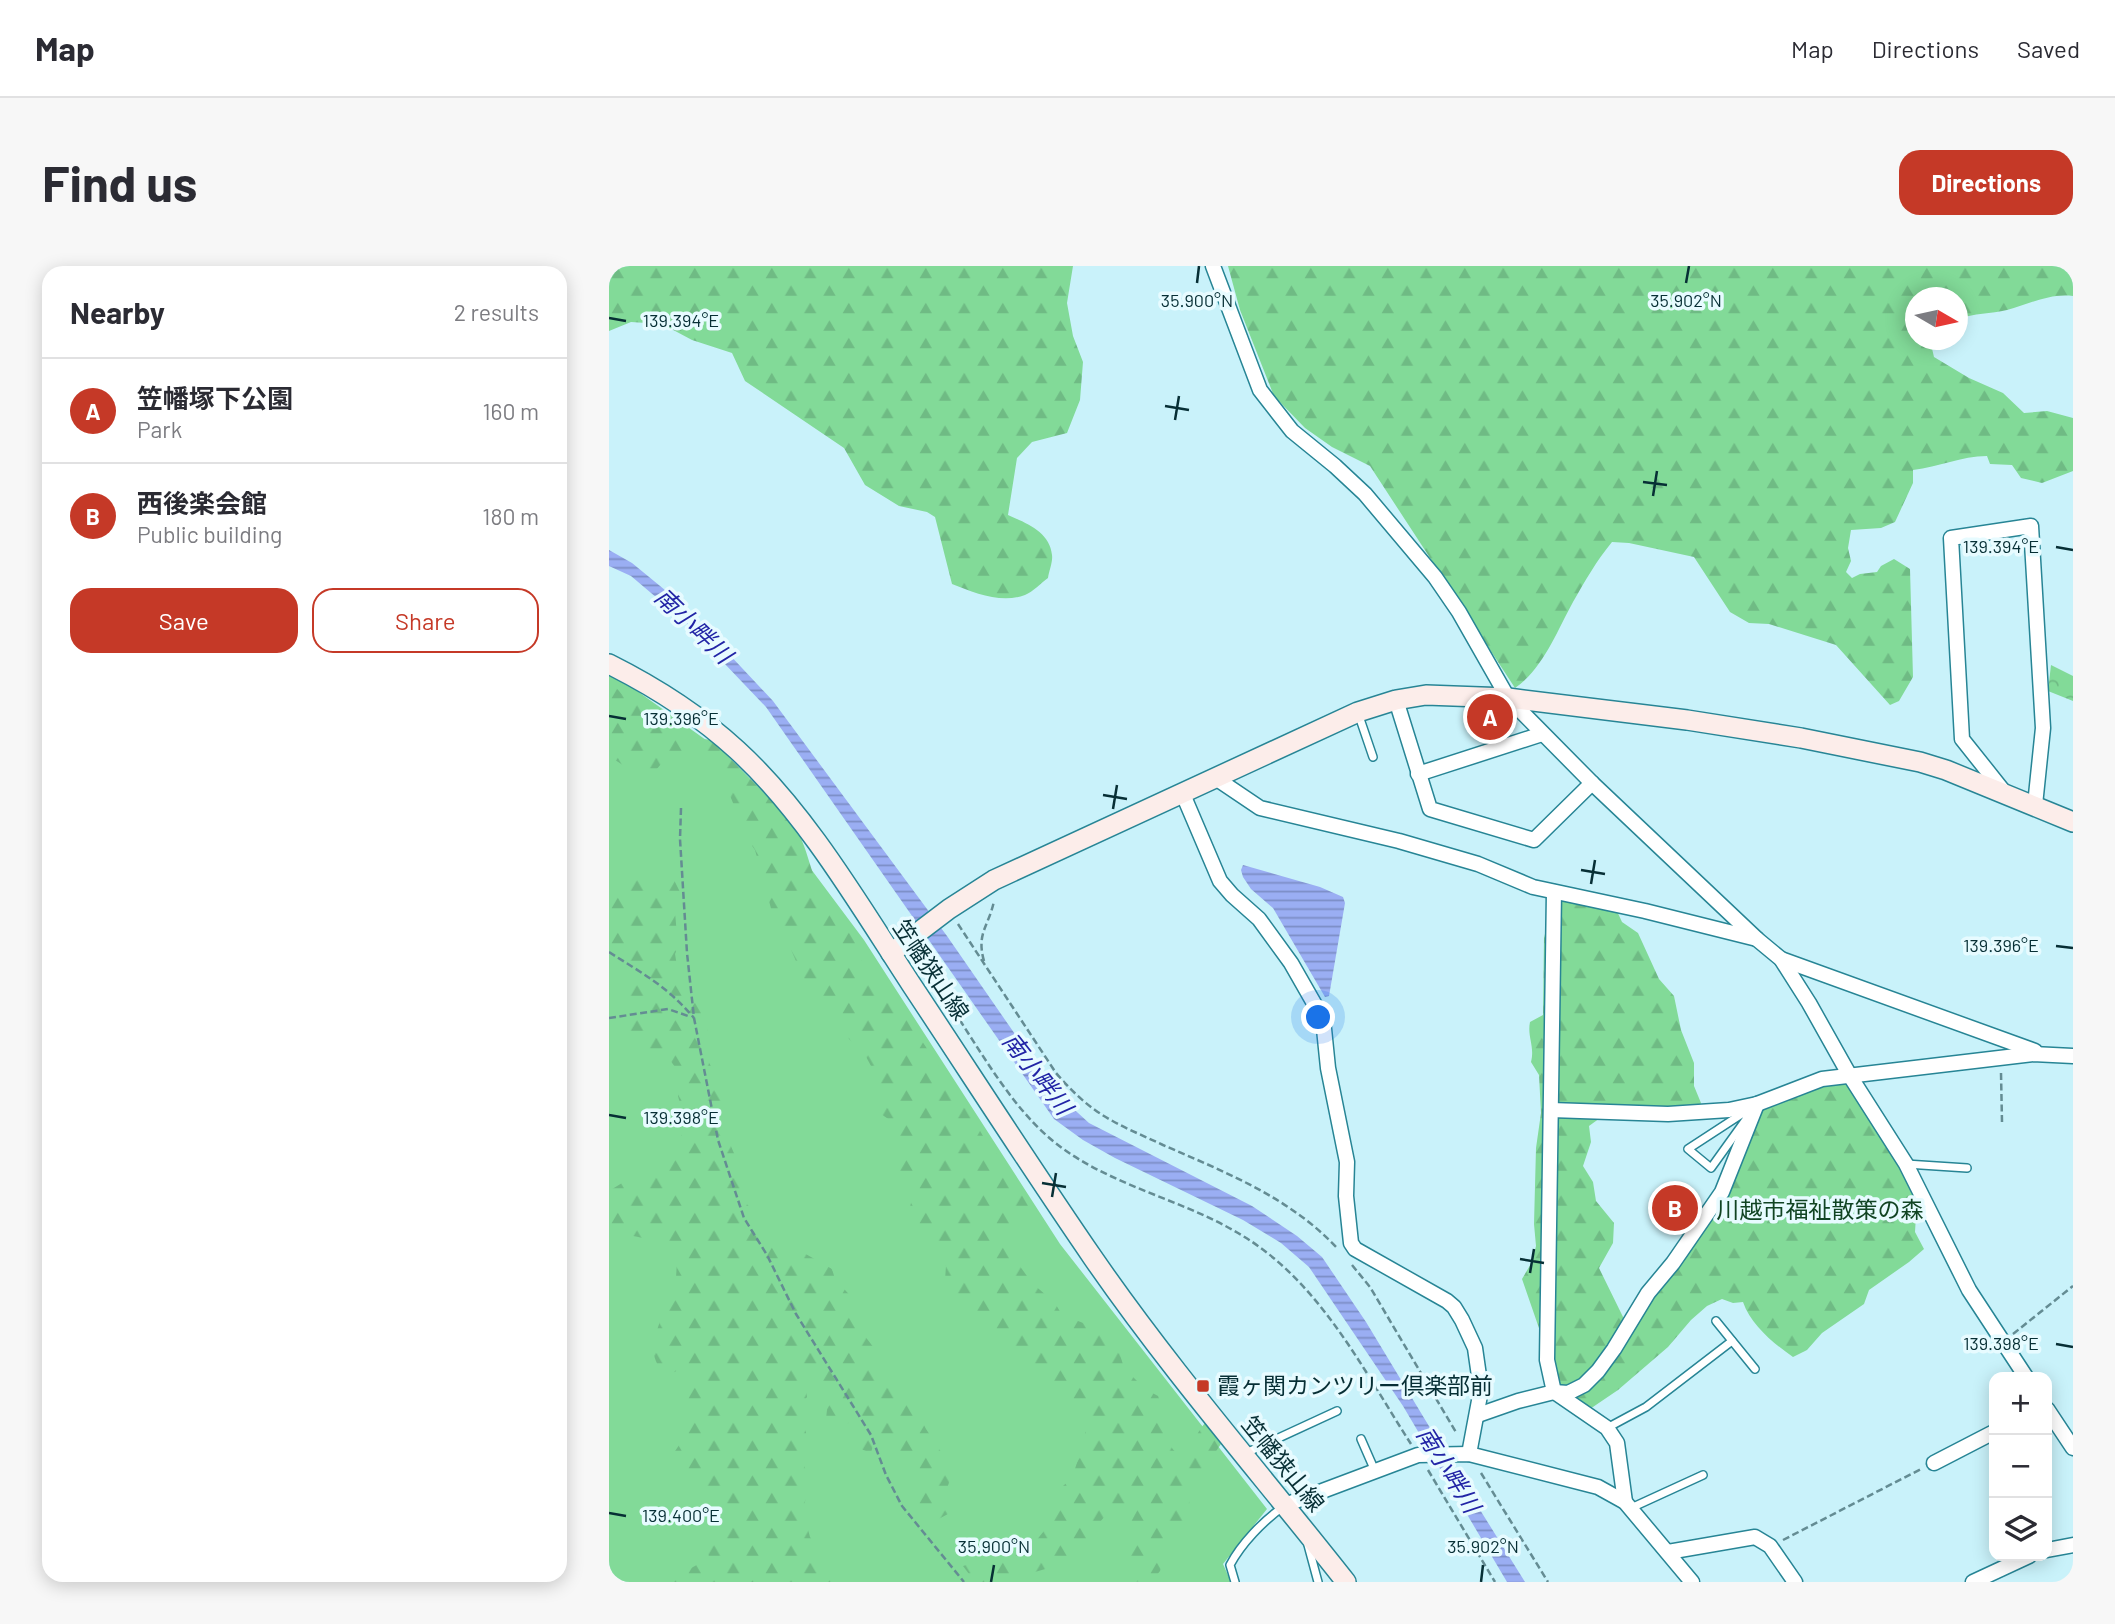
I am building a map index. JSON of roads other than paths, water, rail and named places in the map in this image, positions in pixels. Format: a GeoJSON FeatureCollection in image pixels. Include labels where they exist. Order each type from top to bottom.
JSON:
{"type":"FeatureCollection","features":[{"type":"Feature","properties":{"kind":"street"},"geometry":{"type":"LineString","coordinates":[[1213,266],[1260,390],[1292,431],[1365,494],[1435,577],[1459,612],[1508,698],[1592,783],[1781,959],[1906,1164],[1969,1290],[2023,1372]]}},
{"type":"Feature","properties":{"kind":"street"},"geometry":{"type":"LineString","coordinates":[[2007,795],[1962,740],[1951,538],[2031,526],[2043,729],[2035,805]]}},
{"type":"Feature","properties":{"kind":"street","name":"笠幡狭山線"},"geometry":{"type":"LineString","coordinates":[[609,664],[688,712],[739,751],[808,830],[1113,1288],[1346,1582]]}},
{"type":"Feature","properties":{"kind":"street"},"geometry":{"type":"LineString","coordinates":[[891,953],[946,911],[994,880],[1358,712],[1396,700],[1426,695],[1508,698],[1687,720],[1801,738],[1946,769],[2073,821]]}},
{"type":"Feature","properties":{"kind":"street"},"geometry":{"type":"LineString","coordinates":[[1396,700],[1430,809],[1534,840],[1592,783]]}},
{"type":"Feature","properties":{"kind":"street"},"geometry":{"type":"LineString","coordinates":[[1419,774],[1542,734]]}},
{"type":"Feature","properties":{"kind":"street"},"geometry":{"type":"LineString","coordinates":[[1214,777],[1260,808],[1478,864],[1533,887],[1645,911],[1758,940]]}},
{"type":"Feature","properties":{"kind":"street"},"geometry":{"type":"LineString","coordinates":[[1182,792],[1220,881],[1259,919],[1291,963],[1323,1019],[1328,1068],[1347,1162],[1346,1196],[1351,1242],[1355,1249],[1454,1307],[1475,1348],[1481,1390],[1469,1454]]}},
{"type":"Feature","properties":{"kind":"street"},"geometry":{"type":"LineString","coordinates":[[1554,892],[1547,1360],[1554,1392],[1607,1428],[1617,1443],[1628,1505]]}},
{"type":"Feature","properties":{"kind":"street"},"geometry":{"type":"LineString","coordinates":[[1781,959],[2043,1054]]}},
{"type":"Feature","properties":{"kind":"street"},"geometry":{"type":"LineString","coordinates":[[1551,1110],[1668,1114],[1729,1110],[1757,1104],[1822,1079],[2043,1054],[2073,1056]]}},
{"type":"Feature","properties":{"kind":"street"},"geometry":{"type":"LineString","coordinates":[[1478,1415],[1554,1392],[1568,1393],[1584,1385],[1598,1371],[1648,1293],[1673,1263],[1722,1192],[1757,1104]]}},
{"type":"Feature","properties":{"kind":"street"},"geometry":{"type":"LineString","coordinates":[[2052,1416],[2073,1448]]}},
{"type":"Feature","properties":{"kind":"street"},"geometry":{"type":"LineString","coordinates":[[1934,1463],[1989,1435]]}},
{"type":"Feature","properties":{"kind":"street"},"geometry":{"type":"LineString","coordinates":[[1286,1505],[1419,1455],[1469,1454],[1598,1488],[1628,1505],[1692,1582]]}},
{"type":"Feature","properties":{"kind":"street"},"geometry":{"type":"LineString","coordinates":[[1668,1552],[1749,1537],[1761,1539],[1770,1546],[1795,1582]]}},
{"type":"Feature","properties":{"kind":"street"},"geometry":{"type":"LineString","coordinates":[[2052,1549],[2073,1545]]}},
{"type":"Feature","properties":{"kind":"street"},"geometry":{"type":"LineString","coordinates":[[1973,1582],[2018,1561]]}},
{"type":"Feature","properties":{"kind":"lane"},"geometry":{"type":"LineString","coordinates":[[1358,712],[1373,757]]}},
{"type":"Feature","properties":{"kind":"lane"},"geometry":{"type":"LineString","coordinates":[[1757,1104],[1711,1168],[1688,1149],[1711,1134],[1757,1104]]}},
{"type":"Feature","properties":{"kind":"lane"},"geometry":{"type":"LineString","coordinates":[[1906,1164],[1967,1168]]}},
{"type":"Feature","properties":{"kind":"lane"},"geometry":{"type":"LineString","coordinates":[[1716,1321],[1755,1369]]}},
{"type":"Feature","properties":{"kind":"lane"},"geometry":{"type":"LineString","coordinates":[[1607,1428],[1646,1407],[1733,1341]]}},
{"type":"Feature","properties":{"kind":"lane"},"geometry":{"type":"LineString","coordinates":[[1242,1454],[1337,1411]]}},
{"type":"Feature","properties":{"kind":"lane"},"geometry":{"type":"LineString","coordinates":[[1361,1439],[1375,1471]]}},
{"type":"Feature","properties":{"kind":"lane"},"geometry":{"type":"LineString","coordinates":[[1628,1505],[1703,1475]]}},
{"type":"Feature","properties":{"kind":"lane"},"geometry":{"type":"LineString","coordinates":[[1235,1582],[1230,1565],[1235,1556],[1273,1514],[1286,1505]]}},
{"type":"Feature","properties":{"kind":"lane"},"geometry":{"type":"LineString","coordinates":[[1304,1528],[1318,1582]]}},
{"type":"Feature","properties":{"kind":"water","name":"南小畔川"},"geometry":{"type":"Polygon","coordinates":[[[609,550],[632,563],[682,604],[773,701],[947,936],[1055,1092],[1089,1123],[1252,1206],[1297,1236],[1322,1257],[1366,1322],[1525,1582],[1507,1582],[1403,1406],[1309,1267],[1281,1243],[1243,1220],[1115,1158],[1054,1119],[766,707],[683,620],[631,576],[609,566],[609,550]]]}},
{"type":"Feature","properties":{"kind":"water"},"geometry":{"type":"Polygon","coordinates":[[[1243,865],[1320,887],[1343,897],[1345,903],[1329,996],[1325,997],[1273,908],[1251,889],[1243,877],[1243,865]]]}},
{"type":"Feature","properties":{"kind":"place","name":"笠幡塚下公園"},"geometry":{"type":"Point","coordinates":[1490,717]}},
{"type":"Feature","properties":{"kind":"place","name":"西後楽会館"},"geometry":{"type":"Point","coordinates":[1675,1208]}},
{"type":"Feature","properties":{"kind":"place","name":"霞ヶ関カンツリー倶楽部前"},"geometry":{"type":"Point","coordinates":[1203,1386]}},
{"type":"Feature","properties":{"kind":"park label","name":"川越市福祉散策の森"},"geometry":{"type":"Point","coordinates":[1820,1210]}}]}
